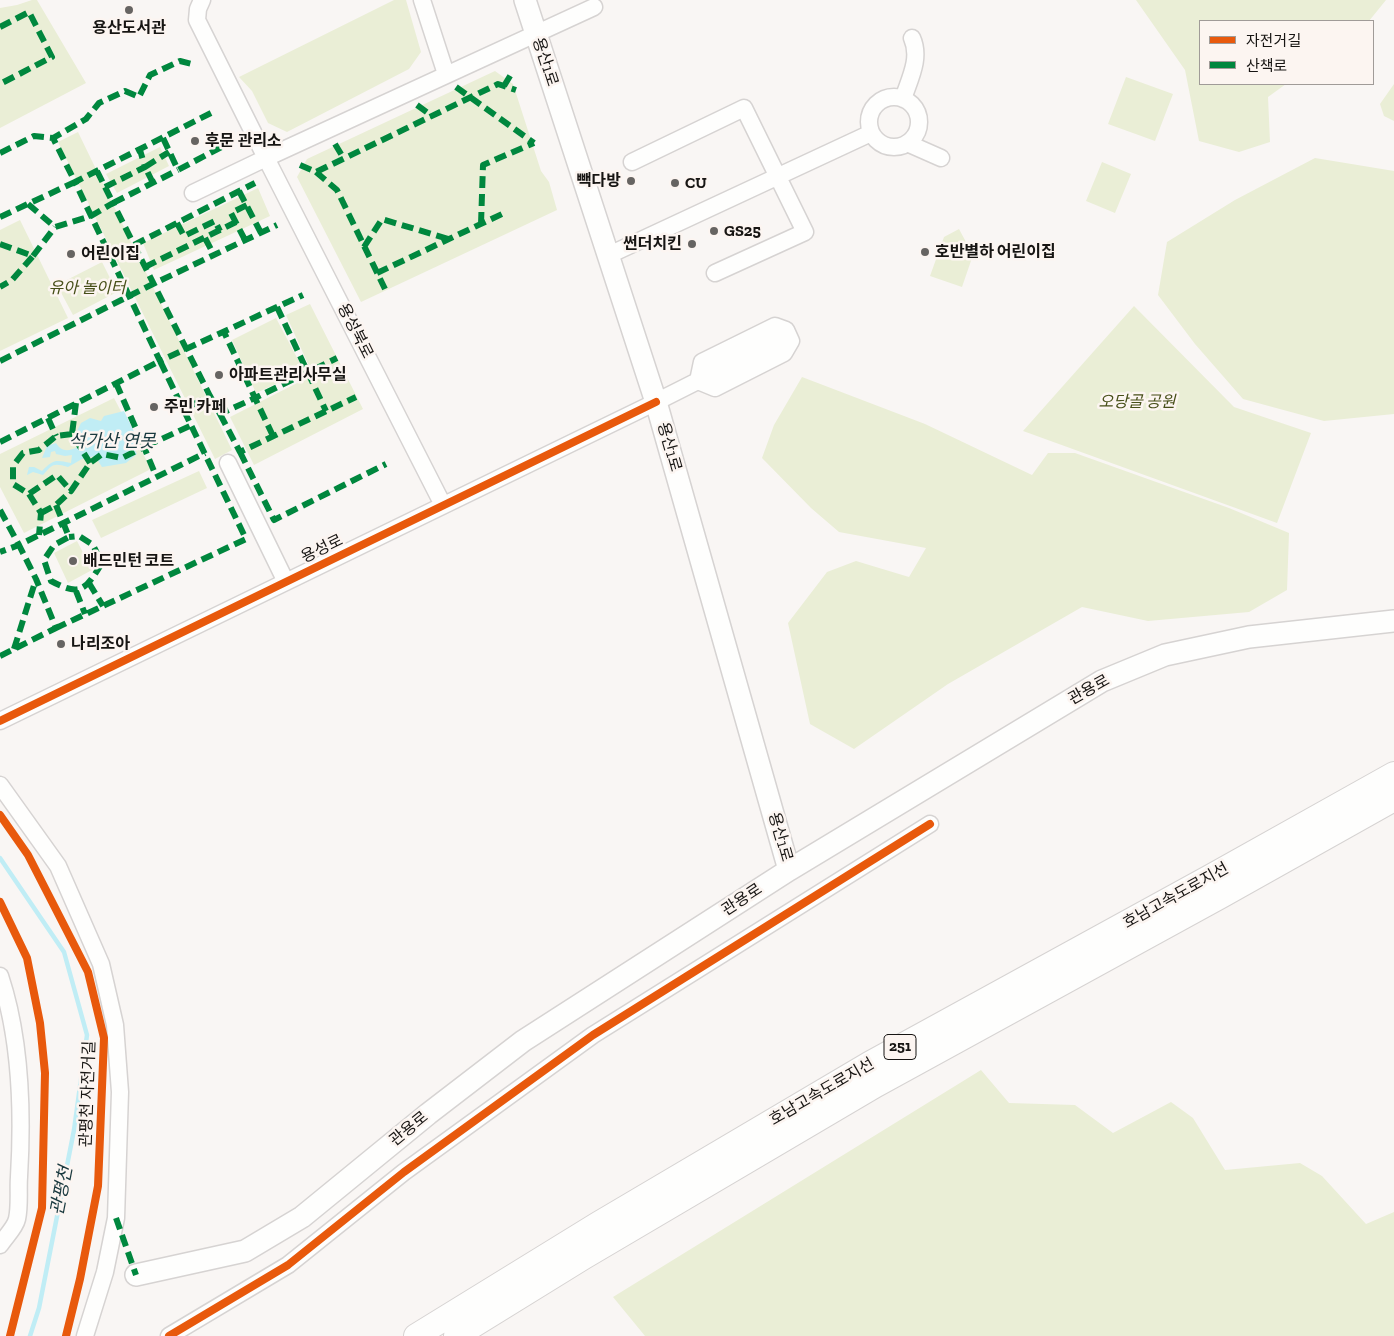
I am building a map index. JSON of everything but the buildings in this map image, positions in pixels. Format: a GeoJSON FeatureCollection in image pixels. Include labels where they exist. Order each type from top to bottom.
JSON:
{"type":"FeatureCollection","features":[{"type":"Feature","properties":{"kind":"highway","name":"호남고속도로지선"},"geometry":{"type":"LineString","coordinates":[[416,1336],[598,1224],[869,1064],[1394,774]]}},
{"type":"Feature","properties":{"kind":"highway","name":"호남고속도로지선"},"geometry":{"type":"LineString","coordinates":[[456,1336],[584,1257],[876,1085],[1394,799]]}},
{"type":"Feature","properties":{"kind":"main road","name":"용산1로"},"geometry":{"type":"LineString","coordinates":[[526,0],[535,33],[656,402],[789,870]]}},
{"type":"Feature","properties":{"kind":"main road","name":"관용로"},"geometry":{"type":"LineString","coordinates":[[136,1275],[245,1251],[302,1216],[523,1040],[789,870],[1102,681],[1165,655],[1249,637],[1394,621]]}},
{"type":"Feature","properties":{"kind":"street","name":"용성북로"},"geometry":{"type":"LineString","coordinates":[[202,0],[198,9],[197,20],[443,505]]}},
{"type":"Feature","properties":{"kind":"street"},"geometry":{"type":"LineString","coordinates":[[422,0],[446,74]]}},
{"type":"Feature","properties":{"kind":"street"},"geometry":{"type":"LineString","coordinates":[[192,193],[594,7]]}},
{"type":"Feature","properties":{"kind":"street"},"geometry":{"type":"LineString","coordinates":[[903,99],[917,56],[912,38]]}},
{"type":"Feature","properties":{"kind":"street"},"geometry":{"type":"LineString","coordinates":[[892,96],[903,99],[914,106],[918,114],[918,130],[907,143],[891,147],[882,144],[871,133],[869,116],[872,109],[877,102],[884,98],[892,96]]}},
{"type":"Feature","properties":{"kind":"street"},"geometry":{"type":"LineString","coordinates":[[632,162],[744,108],[806,232],[715,274]]}},
{"type":"Feature","properties":{"kind":"street"},"geometry":{"type":"LineString","coordinates":[[609,255],[871,133]]}},
{"type":"Feature","properties":{"kind":"street"},"geometry":{"type":"LineString","coordinates":[[907,143],[941,158]]}},
{"type":"Feature","properties":{"kind":"street"},"geometry":{"type":"LineString","coordinates":[[775,326],[786,330],[791,341],[784,353],[715,388],[698,380],[702,362],[775,326]]}},
{"type":"Feature","properties":{"kind":"street","name":"용성로"},"geometry":{"type":"LineString","coordinates":[[0,721],[656,402],[775,342]]}},
{"type":"Feature","properties":{"kind":"street"},"geometry":{"type":"LineString","coordinates":[[228,463],[286,582]]}},
{"type":"Feature","properties":{"kind":"street"},"geometry":{"type":"LineString","coordinates":[[0,785],[58,866],[101,964],[115,1026],[120,1092],[116,1218],[105,1272],[85,1336]]}},
{"type":"Feature","properties":{"kind":"street"},"geometry":{"type":"LineString","coordinates":[[169,1336],[288,1265],[404,1172],[593,1035],[930,824]]}},
{"type":"Feature","properties":{"kind":"street"},"geometry":{"type":"LineString","coordinates":[[0,976],[7,998],[15,1043],[20,1096],[17,1220],[0,1244]]}},
{"type":"Feature","properties":{"kind":"green space"},"geometry":{"type":"Polygon","coordinates":[[[37,0],[86,83],[0,128],[0,8],[37,0]]]}},
{"type":"Feature","properties":{"kind":"green space"},"geometry":{"type":"Polygon","coordinates":[[[394,0],[406,0],[421,52],[409,69],[287,132],[268,123],[252,91],[239,77],[394,0]]]}},
{"type":"Feature","properties":{"kind":"green space"},"geometry":{"type":"Polygon","coordinates":[[[1136,0],[1386,0],[1370,20],[1199,20],[1199,85],[1285,85],[1268,97],[1270,142],[1239,152],[1199,141],[1185,70],[1136,0]]]}},
{"type":"Feature","properties":{"kind":"green space"},"geometry":{"type":"Polygon","coordinates":[[[495,71],[513,84],[541,171],[549,182],[557,210],[361,302],[297,177],[307,159],[495,71]]]}},
{"type":"Feature","properties":{"kind":"green space"},"geometry":{"type":"Polygon","coordinates":[[[1126,77],[1173,94],[1155,141],[1108,124],[1126,77]]]}},
{"type":"Feature","properties":{"kind":"green space"},"geometry":{"type":"Polygon","coordinates":[[[1394,84],[1394,121],[1384,116],[1380,104],[1394,84]]]}},
{"type":"Feature","properties":{"kind":"green space"},"geometry":{"type":"Polygon","coordinates":[[[78,132],[232,450],[215,459],[58,142],[78,132]]]}},
{"type":"Feature","properties":{"kind":"green space"},"geometry":{"type":"Polygon","coordinates":[[[160,147],[169,166],[117,193],[106,174],[160,147]]]}},
{"type":"Feature","properties":{"kind":"green space"},"geometry":{"type":"Polygon","coordinates":[[[1315,158],[1394,171],[1394,414],[1324,421],[1243,399],[1195,344],[1158,295],[1167,242],[1235,200],[1315,158]]]}},
{"type":"Feature","properties":{"kind":"green space"},"geometry":{"type":"Polygon","coordinates":[[[1102,162],[1131,174],[1115,213],[1086,201],[1102,162]]]}},
{"type":"Feature","properties":{"kind":"green space"},"geometry":{"type":"Polygon","coordinates":[[[258,188],[270,216],[154,270],[143,243],[258,188]]]}},
{"type":"Feature","properties":{"kind":"green space"},"geometry":{"type":"Polygon","coordinates":[[[20,220],[68,318],[0,351],[0,230],[20,220]]]}},
{"type":"Feature","properties":{"kind":"green space"},"geometry":{"type":"Polygon","coordinates":[[[959,229],[973,255],[962,287],[930,276],[944,237],[959,229]]]}},
{"type":"Feature","properties":{"kind":"green space","name":"유아 놀이터"},"geometry":{"type":"Polygon","coordinates":[[[102,262],[117,292],[73,315],[57,285],[102,262]]]}},
{"type":"Feature","properties":{"kind":"green space"},"geometry":{"type":"Polygon","coordinates":[[[310,304],[363,409],[254,465],[230,417],[313,375],[286,315],[310,304]]]}},
{"type":"Feature","properties":{"kind":"green space","name":"오당골 공원"},"geometry":{"type":"Polygon","coordinates":[[[1134,306],[1234,407],[1311,433],[1277,523],[1023,431],[1134,306]]]}},
{"type":"Feature","properties":{"kind":"green space"},"geometry":{"type":"Polygon","coordinates":[[[276,318],[304,371],[256,393],[232,340],[276,318]]]}},
{"type":"Feature","properties":{"kind":"green space"},"geometry":{"type":"Polygon","coordinates":[[[802,377],[925,424],[1032,475],[1048,453],[1075,453],[1229,508],[1289,533],[1287,590],[1249,612],[1148,621],[1082,607],[948,684],[854,749],[810,724],[788,623],[827,572],[856,561],[909,577],[926,548],[839,532],[811,508],[762,458],[774,425],[802,377]]]}},
{"type":"Feature","properties":{"kind":"green space"},"geometry":{"type":"Polygon","coordinates":[[[114,398],[151,469],[24,533],[0,487],[0,454],[114,398]]]}},
{"type":"Feature","properties":{"kind":"green space"},"geometry":{"type":"Polygon","coordinates":[[[199,471],[207,488],[101,538],[92,520],[199,471]]]}},
{"type":"Feature","properties":{"kind":"green space","name":"배드민턴 코트"},"geometry":{"type":"Polygon","coordinates":[[[77,541],[92,570],[68,583],[54,553],[77,541]]]}},
{"type":"Feature","properties":{"kind":"green space"},"geometry":{"type":"Polygon","coordinates":[[[981,1070],[1009,1103],[1075,1105],[1113,1133],[1171,1102],[1193,1118],[1225,1170],[1300,1163],[1322,1176],[1366,1224],[1394,1212],[1394,1336],[645,1336],[613,1297],[981,1070]]]}},
{"type":"Feature","properties":{"kind":"water","name":"석가산 연못"},"geometry":{"type":"Polygon","coordinates":[[[124,411],[138,440],[134,448],[137,454],[126,463],[102,467],[95,456],[82,459],[68,467],[54,465],[43,475],[33,472],[27,475],[29,467],[42,471],[55,461],[71,463],[72,455],[56,454],[55,451],[51,452],[50,457],[42,458],[47,446],[56,443],[63,449],[71,450],[88,442],[86,438],[83,440],[77,431],[81,423],[90,418],[101,421],[104,416],[124,411]]]}},
{"type":"Feature","properties":{"kind":"waterway","name":"관평천"},"geometry":{"type":"LineString","coordinates":[[0,858],[64,952],[87,1035],[74,1130],[39,1308],[30,1336]]}},
{"type":"Feature","properties":{"kind":"marked path"},"geometry":{"type":"LineString","coordinates":[[0,27],[29,12],[52,57],[0,84]]}},
{"type":"Feature","properties":{"kind":"marked path"},"geometry":{"type":"LineString","coordinates":[[0,153],[34,136],[53,138],[86,119],[99,103],[125,91],[139,97],[150,75],[180,61],[196,65]]}},
{"type":"Feature","properties":{"kind":"marked path"},"geometry":{"type":"LineString","coordinates":[[504,86],[513,71]]}},
{"type":"Feature","properties":{"kind":"marked path"},"geometry":{"type":"LineString","coordinates":[[300,165],[316,172],[498,84],[516,90]]}},
{"type":"Feature","properties":{"kind":"marked path"},"geometry":{"type":"LineString","coordinates":[[456,87],[534,143]]}},
{"type":"Feature","properties":{"kind":"marked path"},"geometry":{"type":"LineString","coordinates":[[417,105],[432,116]]}},
{"type":"Feature","properties":{"kind":"marked path"},"geometry":{"type":"LineString","coordinates":[[211,113],[75,182],[160,361],[303,295]]}},
{"type":"Feature","properties":{"kind":"marked path"},"geometry":{"type":"LineString","coordinates":[[0,217],[75,182],[53,138]]}},
{"type":"Feature","properties":{"kind":"marked path"},"geometry":{"type":"LineString","coordinates":[[163,138],[178,170],[229,143]]}},
{"type":"Feature","properties":{"kind":"marked path"},"geometry":{"type":"LineString","coordinates":[[481,224],[483,165],[534,143]]}},
{"type":"Feature","properties":{"kind":"marked path"},"geometry":{"type":"LineString","coordinates":[[335,144],[344,159]]}},
{"type":"Feature","properties":{"kind":"marked path"},"geometry":{"type":"LineString","coordinates":[[105,187],[145,167],[140,150]]}},
{"type":"Feature","properties":{"kind":"marked path"},"geometry":{"type":"LineString","coordinates":[[153,183],[145,167],[169,152]]}},
{"type":"Feature","properties":{"kind":"marked path"},"geometry":{"type":"LineString","coordinates":[[97,171],[113,203],[178,170]]}},
{"type":"Feature","properties":{"kind":"marked path"},"geometry":{"type":"LineString","coordinates":[[316,172],[337,190],[385,289]]}},
{"type":"Feature","properties":{"kind":"marked path"},"geometry":{"type":"LineString","coordinates":[[134,245],[255,183]]}},
{"type":"Feature","properties":{"kind":"marked path"},"geometry":{"type":"LineString","coordinates":[[239,191],[261,233]]}},
{"type":"Feature","properties":{"kind":"marked path"},"geometry":{"type":"LineString","coordinates":[[28,204],[55,227],[91,216],[113,203],[210,396],[184,409]]}},
{"type":"Feature","properties":{"kind":"marked path"},"geometry":{"type":"LineString","coordinates":[[245,240],[231,213],[247,205]]}},
{"type":"Feature","properties":{"kind":"marked path"},"geometry":{"type":"LineString","coordinates":[[377,273],[502,214]]}},
{"type":"Feature","properties":{"kind":"marked path"},"geometry":{"type":"LineString","coordinates":[[364,247],[382,219],[448,239]]}},
{"type":"Feature","properties":{"kind":"marked path"},"geometry":{"type":"LineString","coordinates":[[177,223],[184,236],[215,221],[220,231]]}},
{"type":"Feature","properties":{"kind":"marked path"},"geometry":{"type":"LineString","coordinates":[[145,267],[236,222]]}},
{"type":"Feature","properties":{"kind":"marked path"},"geometry":{"type":"LineString","coordinates":[[0,361],[153,284],[277,225]]}},
{"type":"Feature","properties":{"kind":"marked path"},"geometry":{"type":"LineString","coordinates":[[33,256],[55,227]]}},
{"type":"Feature","properties":{"kind":"marked path"},"geometry":{"type":"LineString","coordinates":[[205,238],[214,255]]}},
{"type":"Feature","properties":{"kind":"marked path"},"geometry":{"type":"LineString","coordinates":[[0,244],[33,256],[12,280],[0,287]]}},
{"type":"Feature","properties":{"kind":"marked path"},"geometry":{"type":"LineString","coordinates":[[277,307],[326,411]]}},
{"type":"Feature","properties":{"kind":"marked path"},"geometry":{"type":"LineString","coordinates":[[210,396],[220,414],[255,398],[224,332]]}},
{"type":"Feature","properties":{"kind":"marked path"},"geometry":{"type":"LineString","coordinates":[[273,436],[255,398],[337,358]]}},
{"type":"Feature","properties":{"kind":"marked path"},"geometry":{"type":"LineString","coordinates":[[0,442],[160,361],[246,539],[56,628]]}},
{"type":"Feature","properties":{"kind":"marked path"},"geometry":{"type":"LineString","coordinates":[[116,383],[144,447],[192,425]]}},
{"type":"Feature","properties":{"kind":"marked path"},"geometry":{"type":"LineString","coordinates":[[220,414],[240,452],[356,397]]}},
{"type":"Feature","properties":{"kind":"marked path"},"geometry":{"type":"LineString","coordinates":[[76,403],[72,434],[90,463]]}},
{"type":"Feature","properties":{"kind":"marked path"},"geometry":{"type":"LineString","coordinates":[[48,418],[56,436]]}},
{"type":"Feature","properties":{"kind":"marked path"},"geometry":{"type":"LineString","coordinates":[[72,434],[56,436],[39,450],[23,453],[13,466],[13,484],[29,494],[57,475],[71,491],[90,463],[102,454],[122,458],[144,447],[156,476]]}},
{"type":"Feature","properties":{"kind":"marked path"},"geometry":{"type":"LineString","coordinates":[[240,452],[274,520],[386,464]]}},
{"type":"Feature","properties":{"kind":"marked path"},"geometry":{"type":"LineString","coordinates":[[0,656],[56,628],[36,579],[19,545],[205,453]]}},
{"type":"Feature","properties":{"kind":"marked path"},"geometry":{"type":"LineString","coordinates":[[41,513],[56,505],[71,491]]}},
{"type":"Feature","properties":{"kind":"marked path"},"geometry":{"type":"LineString","coordinates":[[29,494],[41,513],[39,535]]}},
{"type":"Feature","properties":{"kind":"marked path"},"geometry":{"type":"LineString","coordinates":[[56,505],[69,537],[54,545],[44,560],[51,581],[69,589],[76,589],[86,585],[102,563],[93,545],[79,536],[69,537]]}},
{"type":"Feature","properties":{"kind":"marked path"},"geometry":{"type":"LineString","coordinates":[[0,510],[19,545],[0,552]]}},
{"type":"Feature","properties":{"kind":"marked path"},"geometry":{"type":"LineString","coordinates":[[14,649],[36,579]]}},
{"type":"Feature","properties":{"kind":"marked path"},"geometry":{"type":"LineString","coordinates":[[89,583],[103,606]]}},
{"type":"Feature","properties":{"kind":"marked path"},"geometry":{"type":"LineString","coordinates":[[76,591],[85,614]]}},
{"type":"Feature","properties":{"kind":"marked path"},"geometry":{"type":"LineString","coordinates":[[116,1218],[136,1275]]}},
{"type":"Feature","properties":{"kind":"cycle path"},"geometry":{"type":"LineString","coordinates":[[0,721],[656,402]]}},
{"type":"Feature","properties":{"kind":"cycle path","name":"관평천 자전거길"},"geometry":{"type":"LineString","coordinates":[[0,815],[28,855],[88,972],[104,1038],[98,1186],[80,1279],[66,1336]]}},
{"type":"Feature","properties":{"kind":"cycle path"},"geometry":{"type":"LineString","coordinates":[[169,1336],[288,1265],[404,1172],[593,1035],[930,824]]}},
{"type":"Feature","properties":{"kind":"cycle path"},"geometry":{"type":"LineString","coordinates":[[0,902],[27,958],[40,1023],[45,1073],[42,1208],[10,1336]]}},
{"type":"Feature","properties":{"kind":"place","name":"용산도서관"},"geometry":{"type":"Point","coordinates":[129,10]}},
{"type":"Feature","properties":{"kind":"place","name":"후문 관리소"},"geometry":{"type":"Point","coordinates":[195,141]}},
{"type":"Feature","properties":{"kind":"place","name":"빽다방"},"geometry":{"type":"Point","coordinates":[631,181]}},
{"type":"Feature","properties":{"kind":"place","name":"CU"},"geometry":{"type":"Point","coordinates":[675,183]}},
{"type":"Feature","properties":{"kind":"place","name":"GS25"},"geometry":{"type":"Point","coordinates":[714,231]}},
{"type":"Feature","properties":{"kind":"place","name":"썬더치킨"},"geometry":{"type":"Point","coordinates":[692,244]}},
{"type":"Feature","properties":{"kind":"place","name":"호반별하 어린이집"},"geometry":{"type":"Point","coordinates":[925,252]}},
{"type":"Feature","properties":{"kind":"place","name":"어린이집"},"geometry":{"type":"Point","coordinates":[71,254]}},
{"type":"Feature","properties":{"kind":"place","name":"아파트관리사무실"},"geometry":{"type":"Point","coordinates":[219,375]}},
{"type":"Feature","properties":{"kind":"place","name":"주민 카페"},"geometry":{"type":"Point","coordinates":[154,407]}},
{"type":"Feature","properties":{"kind":"place","name":"배드민턴 코트"},"geometry":{"type":"Point","coordinates":[73,561]}},
{"type":"Feature","properties":{"kind":"place","name":"나리조아"},"geometry":{"type":"Point","coordinates":[61,644]}}]}
